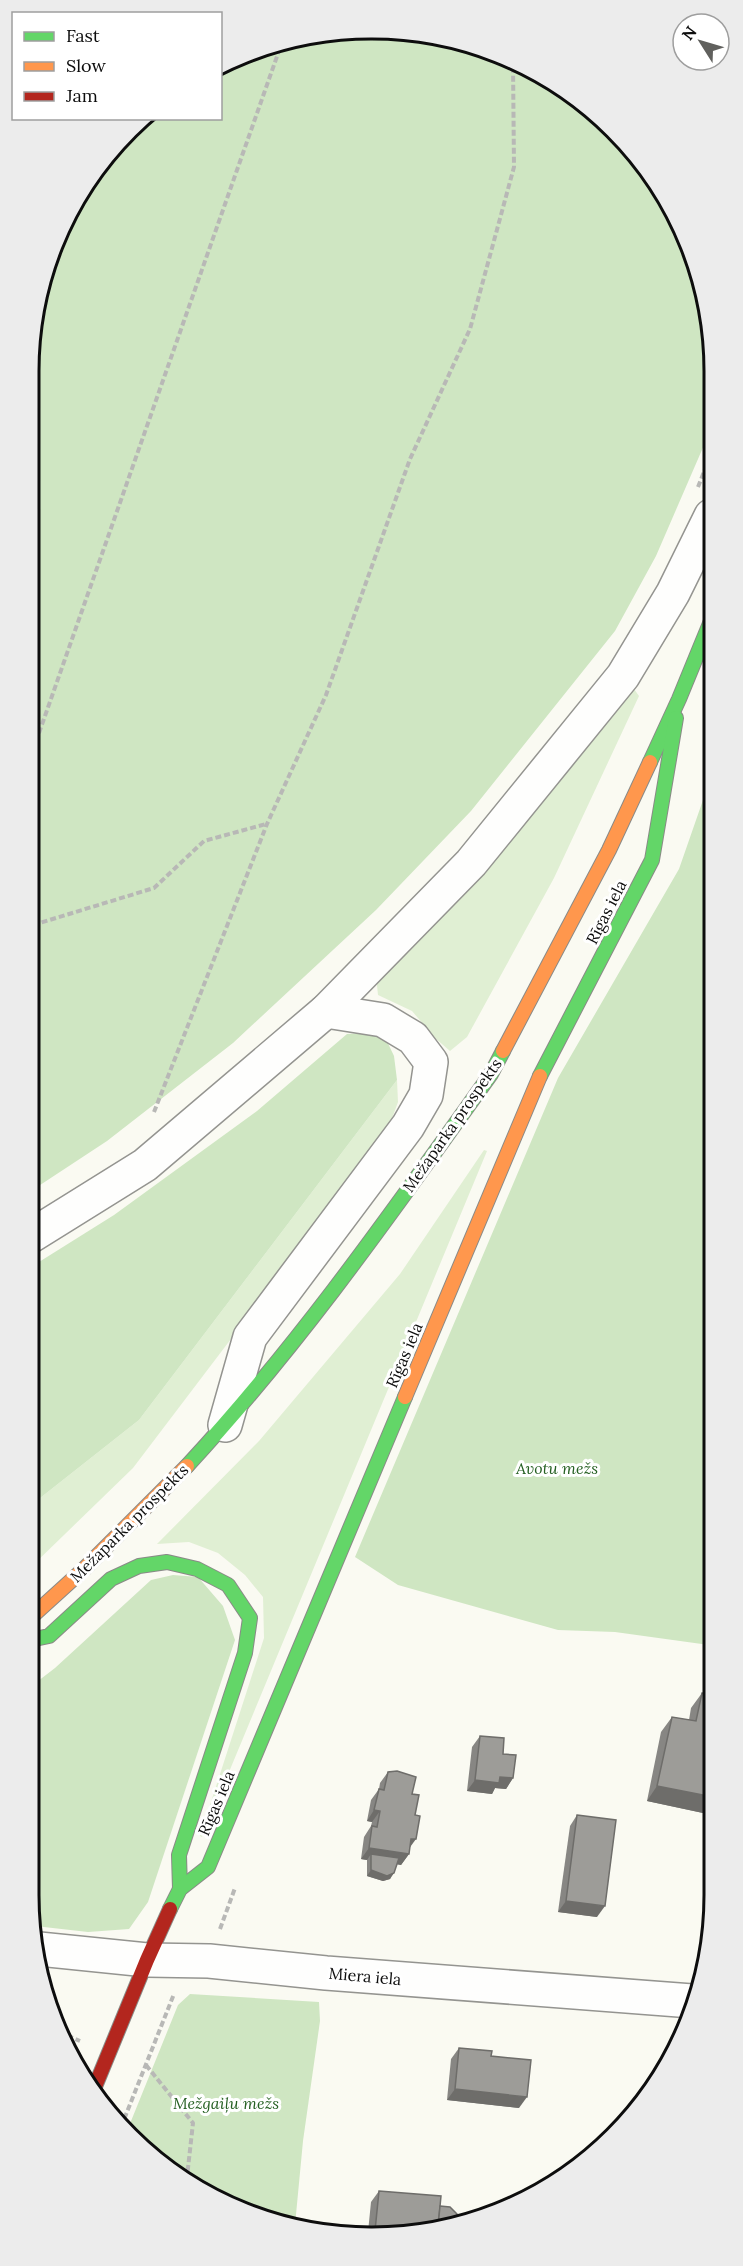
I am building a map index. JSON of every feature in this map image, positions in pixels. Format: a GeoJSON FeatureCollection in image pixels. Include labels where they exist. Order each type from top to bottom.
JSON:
{"type":"FeatureCollection","features":[{"type":"Feature","properties":{"kind":"street"},"geometry":{"type":"LineString","coordinates":[[39,1231],[144,1165],[326,1011],[471,863],[623,676],[673,593],[702,506]]}},
{"type":"Feature","properties":{"kind":"street","name":"Rīgas iela"},"geometry":{"type":"LineString","coordinates":[[97,2082],[147,1960],[180,1889],[208,1867],[534,1089],[652,860],[679,699],[704,638]]}},
{"type":"Feature","properties":{"kind":"street","name":"Mežaparka prospekts"},"geometry":{"type":"LineString","coordinates":[[39,1610],[153,1503],[225,1425],[367,1247],[491,1074],[609,850],[679,699]]}},
{"type":"Feature","properties":{"kind":"street","name":"Mežaparka prospekts"},"geometry":{"type":"LineString","coordinates":[[225,1425],[250,1337],[408,1126],[426,1095],[431,1062],[413,1038],[383,1020],[326,1011]]}},
{"type":"Feature","properties":{"kind":"street","name":"Mežaparka prospekts"},"geometry":{"type":"LineString","coordinates":[[39,1638],[49,1636],[111,1579],[139,1566],[167,1562],[196,1569],[228,1585],[250,1618],[245,1653],[179,1854],[180,1889]]}},
{"type":"Feature","properties":{"kind":"street","name":"Miera iela"},"geometry":{"type":"LineString","coordinates":[[44,1949],[147,1960],[209,1960],[338,1974],[686,2001]]}},
{"type":"Feature","properties":{"kind":"path"},"geometry":{"type":"LineString","coordinates":[[39,733],[278,52]]}},
{"type":"Feature","properties":{"kind":"path"},"geometry":{"type":"LineString","coordinates":[[160,1114],[151,1121],[267,824],[326,695],[410,459],[470,330],[514,167],[513,70]]}},
{"type":"Feature","properties":{"kind":"path"},"geometry":{"type":"LineString","coordinates":[[39,923],[154,888],[204,841],[267,824]]}},
{"type":"Feature","properties":{"kind":"path"},"geometry":{"type":"LineString","coordinates":[[125,2117],[176,1990],[195,1984],[209,1960]]}},
{"type":"Feature","properties":{"kind":"path"},"geometry":{"type":"LineString","coordinates":[[146,2066],[193,2123],[188,2171]]}},
{"type":"Feature","properties":{"kind":"green space"},"geometry":{"type":"Polygon","coordinates":[[[372,39],[436,45],[499,64],[556,95],[607,136],[648,187],[670,224],[693,285],[698,307],[704,372],[704,445],[656,556],[615,631],[471,811],[376,910],[233,1043],[107,1141],[39,1186],[39,372],[45,307],[64,244],[95,187],[136,136],[154,120],[222,120],[222,74],[244,64],[307,45],[372,39]]]}},
{"type":"Feature","properties":{"kind":"green space"},"geometry":{"type":"Polygon","coordinates":[[[629,682],[639,696],[554,878],[467,1037],[450,1051],[435,1038],[412,1011],[378,995],[376,976],[629,682]]]}},
{"type":"Feature","properties":{"kind":"green space","name":"Avotu mežs"},"geometry":{"type":"Polygon","coordinates":[[[704,797],[704,1644],[615,1632],[558,1630],[398,1585],[355,1557],[558,1078],[679,869],[704,797]]]}},
{"type":"Feature","properties":{"kind":"green space"},"geometry":{"type":"Polygon","coordinates":[[[347,1034],[384,1035],[394,1056],[397,1080],[139,1420],[39,1499],[39,1262],[114,1215],[257,1111],[347,1034]]]}},
{"type":"Feature","properties":{"kind":"green space"},"geometry":{"type":"Polygon","coordinates":[[[397,1080],[398,1102],[386,1135],[133,1468],[39,1559],[39,1499],[139,1420],[397,1080]]]}},
{"type":"Feature","properties":{"kind":"green space"},"geometry":{"type":"Polygon","coordinates":[[[484,1150],[487,1151],[202,1837],[200,1836],[264,1638],[263,1597],[245,1575],[218,1553],[189,1542],[157,1544],[259,1441],[400,1274],[484,1150]]]}},
{"type":"Feature","properties":{"kind":"green space"},"geometry":{"type":"Polygon","coordinates":[[[173,1575],[198,1577],[223,1606],[235,1640],[148,1902],[129,1929],[88,1932],[41,1927],[39,1680],[151,1580],[173,1575]]]}},
{"type":"Feature","properties":{"kind":"green space","name":"Mežgaiļu mežs"},"geometry":{"type":"Polygon","coordinates":[[[190,1994],[319,2002],[320,2021],[303,2141],[296,2218],[224,2193],[169,2158],[130,2123],[178,2005],[190,1994]]]}},
{"type":"Feature","properties":{"kind":"building"},"geometry":{"type":"Polygon","coordinates":[[[702,1693],[704,1693],[704,1795],[657,1786],[672,1717],[696,1721],[702,1693]]]}},
{"type":"Feature","properties":{"kind":"building"},"geometry":{"type":"Polygon","coordinates":[[[480,1736],[504,1738],[503,1754],[516,1755],[513,1778],[500,1777],[499,1783],[475,1780],[480,1736]]]}},
{"type":"Feature","properties":{"kind":"building"},"geometry":{"type":"Polygon","coordinates":[[[397,1771],[416,1777],[412,1794],[419,1795],[415,1815],[420,1816],[416,1839],[411,1839],[409,1854],[369,1848],[372,1826],[377,1827],[380,1811],[374,1810],[379,1789],[384,1790],[388,1772],[397,1771]]]}},
{"type":"Feature","properties":{"kind":"building"},"geometry":{"type":"Polygon","coordinates":[[[577,1815],[616,1820],[605,1906],[566,1901],[577,1815]]]}},
{"type":"Feature","properties":{"kind":"building"},"geometry":{"type":"Polygon","coordinates":[[[371,1854],[399,1858],[394,1873],[387,1876],[371,1870],[371,1854]]]}},
{"type":"Feature","properties":{"kind":"building"},"geometry":{"type":"Polygon","coordinates":[[[459,2048],[492,2051],[491,2056],[531,2060],[527,2097],[455,2089],[459,2048]]]}},
{"type":"Feature","properties":{"kind":"building"},"geometry":{"type":"Polygon","coordinates":[[[379,2191],[441,2196],[439,2220],[375,2227],[379,2191]]]}},
{"type":"Feature","properties":{"kind":"building"},"geometry":{"type":"Polygon","coordinates":[[[440,2206],[450,2207],[457,2214],[457,2216],[439,2220],[440,2206]]]}},
{"type":"Feature","properties":{"kind":"traffic: fast"},"geometry":{"type":"LineString","coordinates":[[650,762],[704,638]]}},
{"type":"Feature","properties":{"kind":"traffic: fast"},"geometry":{"type":"LineString","coordinates":[[540,1076],[652,860],[676,718]]}},
{"type":"Feature","properties":{"kind":"traffic: fast"},"geometry":{"type":"LineString","coordinates":[[187,1466],[229,1420],[308,1324],[419,1175],[491,1074],[503,1051]]}},
{"type":"Feature","properties":{"kind":"traffic: fast"},"geometry":{"type":"LineString","coordinates":[[170,1909],[180,1889],[208,1867],[405,1397]]}},
{"type":"Feature","properties":{"kind":"traffic: fast"},"geometry":{"type":"LineString","coordinates":[[39,1638],[49,1636],[111,1579],[139,1566],[167,1562],[197,1569],[228,1585],[250,1618],[245,1653],[179,1855],[180,1889]]}},
{"type":"Feature","properties":{"kind":"traffic: slow"},"geometry":{"type":"LineString","coordinates":[[503,1051],[609,850],[650,762]]}},
{"type":"Feature","properties":{"kind":"traffic: slow"},"geometry":{"type":"LineString","coordinates":[[405,1397],[540,1076]]}},
{"type":"Feature","properties":{"kind":"traffic: slow"},"geometry":{"type":"LineString","coordinates":[[39,1610],[84,1569],[187,1466]]}},
{"type":"Feature","properties":{"kind":"traffic: jam"},"geometry":{"type":"LineString","coordinates":[[97,2082],[170,1909]]}}]}
